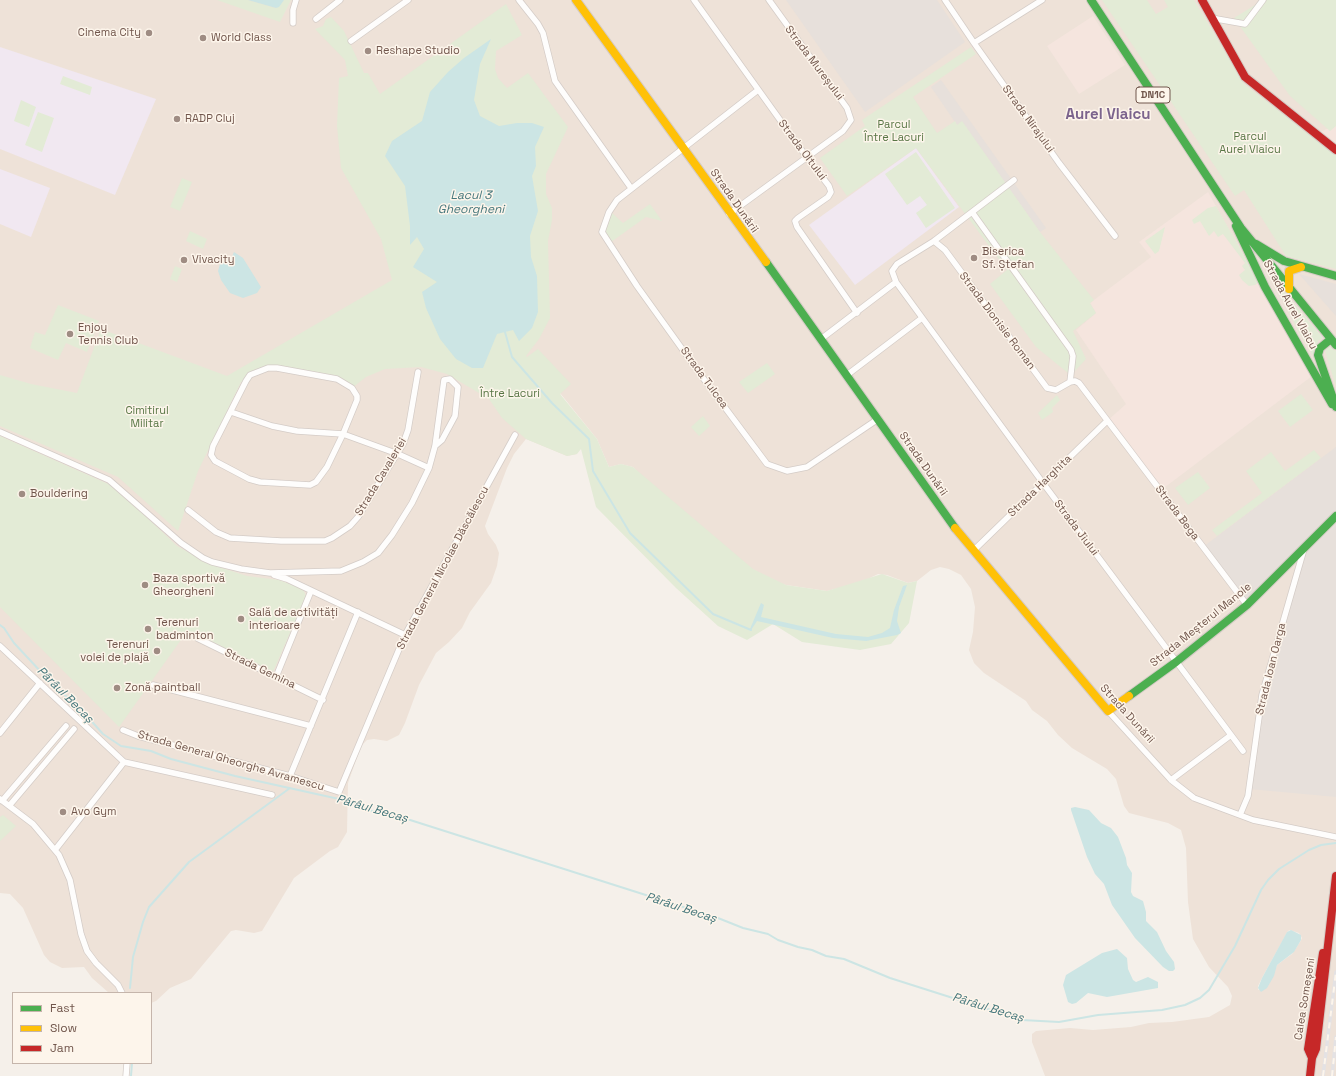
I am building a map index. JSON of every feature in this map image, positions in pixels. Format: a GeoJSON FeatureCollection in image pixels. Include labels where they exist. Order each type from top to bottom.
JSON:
{"type":"FeatureCollection","features":[{"type":"Feature","properties":{"kind":"street"},"geometry":{"type":"LineString","coordinates":[[293,23],[292,10],[296,0]]}},
{"type":"Feature","properties":{"kind":"street"},"geometry":{"type":"LineString","coordinates":[[316,18],[340,0]]}},
{"type":"Feature","properties":{"kind":"street"},"geometry":{"type":"LineString","coordinates":[[351,41],[408,0]]}},
{"type":"Feature","properties":{"kind":"street"},"geometry":{"type":"LineString","coordinates":[[519,0],[538,24],[549,53],[551,72],[558,86],[631,188]]}},
{"type":"Feature","properties":{"kind":"street","name":"Strada Dunării"},"geometry":{"type":"LineString","coordinates":[[576,0],[973,551],[1108,711],[1171,780],[1194,798],[1254,820],[1336,836]]}},
{"type":"Feature","properties":{"kind":"street","name":"Strada Oltului"},"geometry":{"type":"LineString","coordinates":[[694,0],[806,157],[829,186],[831,192],[828,197],[795,221],[797,227],[857,313]]}},
{"type":"Feature","properties":{"kind":"street","name":"Strada Mureșului"},"geometry":{"type":"LineString","coordinates":[[769,0],[848,108],[851,120],[847,126],[834,138],[806,157]]}},
{"type":"Feature","properties":{"kind":"street","name":"Strada Nirajului"},"geometry":{"type":"LineString","coordinates":[[945,0],[1059,163],[1116,236]]}},
{"type":"Feature","properties":{"kind":"street"},"geometry":{"type":"LineString","coordinates":[[974,43],[1042,0]]}},
{"type":"Feature","properties":{"kind":"street","name":"Strada Aurel Vlaicu"},"geometry":{"type":"LineString","coordinates":[[1091,0],[1228,209],[1250,239]]}},
{"type":"Feature","properties":{"kind":"street"},"geometry":{"type":"LineString","coordinates":[[1202,0],[1245,77],[1336,150]]}},
{"type":"Feature","properties":{"kind":"street"},"geometry":{"type":"LineString","coordinates":[[1211,18],[1246,24],[1263,0]]}},
{"type":"Feature","properties":{"kind":"street","name":"Strada Tulcea"},"geometry":{"type":"LineString","coordinates":[[758,90],[631,188],[612,206],[602,227],[604,237],[703,378],[767,464],[787,471],[807,467],[878,419]]}},
{"type":"Feature","properties":{"kind":"street"},"geometry":{"type":"LineString","coordinates":[[729,214],[806,157]]}},
{"type":"Feature","properties":{"kind":"street"},"geometry":{"type":"LineString","coordinates":[[821,339],[896,282],[892,271],[894,266],[934,241],[1014,180]]}},
{"type":"Feature","properties":{"kind":"street","name":"Strada Aurel Vlaicu"},"geometry":{"type":"LineString","coordinates":[[1228,209],[1266,287],[1336,411]]}},
{"type":"Feature","properties":{"kind":"street"},"geometry":{"type":"LineString","coordinates":[[972,212],[1071,350],[1073,356],[1070,382],[1075,381],[1079,383],[1107,421]]}},
{"type":"Feature","properties":{"kind":"street"},"geometry":{"type":"LineString","coordinates":[[1250,239],[1276,257],[1303,267],[1336,276]]}},
{"type":"Feature","properties":{"kind":"street","name":"DN1C"},"geometry":{"type":"LineString","coordinates":[[1250,239],[1333,342]]}},
{"type":"Feature","properties":{"kind":"street","name":"Strada Dionisie Roman"},"geometry":{"type":"LineString","coordinates":[[934,241],[945,250],[1047,388],[1056,390],[1070,382]]}},
{"type":"Feature","properties":{"kind":"street"},"geometry":{"type":"LineString","coordinates":[[1289,289],[1289,271],[1295,268],[1303,267]]}},
{"type":"Feature","properties":{"kind":"street","name":"Strada Jiului"},"geometry":{"type":"LineString","coordinates":[[896,282],[1043,483],[1243,751]]}},
{"type":"Feature","properties":{"kind":"street"},"geometry":{"type":"LineString","coordinates":[[847,375],[922,318]]}},
{"type":"Feature","properties":{"kind":"street"},"geometry":{"type":"LineString","coordinates":[[1333,342],[1320,348],[1318,355],[1336,408]]}},
{"type":"Feature","properties":{"kind":"street"},"geometry":{"type":"LineString","coordinates":[[277,368],[323,375],[337,379],[352,388],[357,396],[357,400],[343,434],[327,466],[316,482],[302,485],[260,482],[249,479],[215,461],[211,455],[213,446],[231,412],[250,375],[277,368]]}},
{"type":"Feature","properties":{"kind":"street","name":"Strada Cavaleriei"},"geometry":{"type":"LineString","coordinates":[[188,510],[216,532],[230,538],[281,541],[325,541],[342,532],[358,517],[398,454],[408,430],[418,372]]}},
{"type":"Feature","properties":{"kind":"street"},"geometry":{"type":"LineString","coordinates":[[0,432],[88,470],[116,484],[181,543],[203,558],[234,568],[270,574],[341,571],[363,562],[378,552],[392,536],[412,503],[429,468],[435,446],[444,380],[450,379],[458,387],[455,416],[442,440],[435,446]]}},
{"type":"Feature","properties":{"kind":"street"},"geometry":{"type":"LineString","coordinates":[[231,412],[272,426],[296,431],[343,434],[398,454],[429,468]]}},
{"type":"Feature","properties":{"kind":"street","name":"Strada Harghita"},"geometry":{"type":"LineString","coordinates":[[973,551],[1107,421]]}},
{"type":"Feature","properties":{"kind":"street","name":"Strada Bega"},"geometry":{"type":"LineString","coordinates":[[1107,421],[1247,605]]}},
{"type":"Feature","properties":{"kind":"street","name":"Strada General Nicolae Dăscălescu"},"geometry":{"type":"LineString","coordinates":[[339,792],[405,635],[515,435]]}},
{"type":"Feature","properties":{"kind":"street","name":"Strada Meșterul Manole"},"geometry":{"type":"LineString","coordinates":[[1108,711],[1176,662],[1247,605],[1336,516]]}},
{"type":"Feature","properties":{"kind":"street","name":"Strada Ioan Oarga"},"geometry":{"type":"LineString","coordinates":[[1240,815],[1248,796],[1262,696],[1304,547]]}},
{"type":"Feature","properties":{"kind":"street"},"geometry":{"type":"LineString","coordinates":[[270,574],[358,612],[405,635]]}},
{"type":"Feature","properties":{"kind":"street"},"geometry":{"type":"LineString","coordinates":[[276,677],[311,591]]}},
{"type":"Feature","properties":{"kind":"street"},"geometry":{"type":"LineString","coordinates":[[290,776],[358,612]]}},
{"type":"Feature","properties":{"kind":"street","name":"Strada Gemina"},"geometry":{"type":"LineString","coordinates":[[197,638],[322,700]]}},
{"type":"Feature","properties":{"kind":"street"},"geometry":{"type":"LineString","coordinates":[[0,646],[124,762],[272,795]]}},
{"type":"Feature","properties":{"kind":"street"},"geometry":{"type":"LineString","coordinates":[[0,733],[40,683]]}},
{"type":"Feature","properties":{"kind":"street"},"geometry":{"type":"LineString","coordinates":[[154,685],[311,726]]}},
{"type":"Feature","properties":{"kind":"street"},"geometry":{"type":"LineString","coordinates":[[66,726],[1,800],[35,826],[55,850],[63,863],[70,880],[81,934],[87,950],[96,963],[118,985],[122,992]]}},
{"type":"Feature","properties":{"kind":"street"},"geometry":{"type":"LineString","coordinates":[[10,806],[74,729]]}},
{"type":"Feature","properties":{"kind":"street","name":"Strada General Gheorghe Avramescu"},"geometry":{"type":"LineString","coordinates":[[123,730],[138,736],[290,776],[339,792]]}},
{"type":"Feature","properties":{"kind":"street"},"geometry":{"type":"LineString","coordinates":[[1171,780],[1231,735]]}},
{"type":"Feature","properties":{"kind":"street"},"geometry":{"type":"LineString","coordinates":[[55,850],[124,762]]}},
{"type":"Feature","properties":{"kind":"street","name":"Calea Someșeni"},"geometry":{"type":"LineString","coordinates":[[1310,1076],[1312,1058],[1308,1049],[1322,956],[1327,944],[1336,876]]}},
{"type":"Feature","properties":{"kind":"street"},"geometry":{"type":"LineString","coordinates":[[126,1076],[127,1064]]}},
{"type":"Feature","properties":{"kind":"shaded area"},"geometry":{"type":"Polygon","coordinates":[[[0,0],[1336,0],[1336,1076],[1045,1076],[1032,1042],[1032,1034],[1036,1031],[1070,1028],[1093,1030],[1131,1027],[1149,1023],[1172,1022],[1209,1017],[1230,1005],[1232,996],[1228,987],[1209,967],[1193,939],[1188,902],[1186,848],[1181,830],[1168,823],[1129,813],[1124,806],[1116,779],[1107,769],[1072,748],[1058,735],[1047,721],[1032,710],[1026,701],[984,673],[974,663],[969,650],[973,632],[975,607],[971,589],[961,575],[949,569],[940,567],[931,570],[917,581],[908,583],[887,575],[878,574],[862,582],[827,591],[786,585],[764,579],[656,491],[633,467],[621,464],[609,467],[597,439],[560,393],[577,454],[567,456],[526,439],[514,454],[507,468],[485,526],[499,553],[497,566],[491,583],[470,612],[462,628],[436,653],[419,685],[399,735],[387,741],[374,739],[367,740],[361,746],[348,783],[347,832],[338,847],[330,851],[294,878],[262,931],[254,933],[236,930],[231,931],[191,979],[170,988],[156,1001],[152,1003],[152,992],[108,992],[92,978],[84,967],[62,968],[50,962],[44,955],[23,908],[10,894],[0,893],[0,0]],[[1290,930],[1288,931],[1263,976],[1258,986],[1258,990],[1269,983],[1277,965],[1292,954],[1302,938],[1299,933],[1290,930]]]}},
{"type":"Feature","properties":{"kind":"shaded area"},"geometry":{"type":"Polygon","coordinates":[[[786,0],[937,0],[965,42],[865,112],[786,0]]]}},
{"type":"Feature","properties":{"kind":"shaded area"},"geometry":{"type":"Polygon","coordinates":[[[1093,16],[1125,65],[1079,94],[1047,46],[1093,16]]]}},
{"type":"Feature","properties":{"kind":"shaded area"},"geometry":{"type":"Polygon","coordinates":[[[0,47],[156,99],[115,195],[0,149],[0,47]]]}},
{"type":"Feature","properties":{"kind":"shaded area"},"geometry":{"type":"Polygon","coordinates":[[[941,80],[1046,228],[1040,232],[962,122],[957,125],[931,87],[941,80]]]}},
{"type":"Feature","properties":{"kind":"shaded area"},"geometry":{"type":"Polygon","coordinates":[[[1336,125],[1336,146],[1320,132],[1336,125]]]}},
{"type":"Feature","properties":{"kind":"shaded area"},"geometry":{"type":"Polygon","coordinates":[[[916,148],[959,207],[855,285],[809,225],[916,148]]]}},
{"type":"Feature","properties":{"kind":"shaded area"},"geometry":{"type":"Polygon","coordinates":[[[0,169],[50,188],[31,237],[0,224],[0,169]]]}},
{"type":"Feature","properties":{"kind":"shaded area"},"geometry":{"type":"Polygon","coordinates":[[[1208,192],[1312,376],[1160,491],[1107,421],[1126,404],[1076,330],[1096,313],[1090,303],[1151,257],[1139,242],[1208,192]]]}},
{"type":"Feature","properties":{"kind":"shaded area"},"geometry":{"type":"Polygon","coordinates":[[[1299,274],[1336,284],[1336,316],[1299,274]]]}},
{"type":"Feature","properties":{"kind":"shaded area"},"geometry":{"type":"Polygon","coordinates":[[[1336,447],[1336,797],[1249,789],[1262,695],[1304,548],[1247,605],[1203,547],[1336,447]]]}},
{"type":"Feature","properties":{"kind":"green space"},"geometry":{"type":"Polygon","coordinates":[[[217,0],[248,0],[276,8],[284,0],[291,0],[280,22],[217,0]]]}},
{"type":"Feature","properties":{"kind":"green space","name":"Parcul Aurel Vlaicu"},"geometry":{"type":"Polygon","coordinates":[[[1102,0],[1147,0],[1156,14],[1168,7],[1164,0],[1194,0],[1244,84],[1336,155],[1336,269],[1286,256],[1244,190],[1235,196],[1102,0]]]}},
{"type":"Feature","properties":{"kind":"green space"},"geometry":{"type":"Polygon","coordinates":[[[1263,0],[1336,0],[1336,126],[1330,131],[1290,96],[1234,18],[1263,0]]]}},
{"type":"Feature","properties":{"kind":"green space"},"geometry":{"type":"Polygon","coordinates":[[[506,4],[522,35],[496,51],[495,69],[498,78],[507,88],[528,73],[568,127],[546,174],[546,194],[552,208],[552,220],[548,241],[550,318],[539,339],[526,356],[527,357],[538,349],[571,384],[560,394],[597,439],[609,467],[621,464],[633,467],[753,569],[786,585],[827,591],[882,574],[908,583],[917,581],[909,623],[891,644],[860,650],[802,642],[773,624],[747,640],[718,626],[676,588],[596,507],[581,449],[577,454],[567,456],[526,439],[502,418],[489,399],[447,374],[421,367],[385,369],[366,377],[352,388],[337,379],[277,368],[250,375],[245,384],[241,382],[198,471],[178,531],[118,477],[0,426],[0,375],[31,384],[77,393],[101,329],[227,376],[392,280],[381,239],[341,168],[337,126],[339,78],[348,76],[345,60],[315,29],[323,26],[326,19],[331,17],[344,31],[364,73],[368,73],[380,94],[506,4]]]}},
{"type":"Feature","properties":{"kind":"green space","name":"Parcul Între Lacuri"},"geometry":{"type":"Polygon","coordinates":[[[971,47],[976,54],[913,97],[937,133],[955,121],[957,125],[962,121],[1040,232],[1094,300],[1090,303],[1096,313],[1073,331],[1086,359],[1075,371],[1068,373],[1036,347],[990,284],[1007,270],[916,148],[847,196],[820,158],[865,126],[862,120],[971,47]]]}},
{"type":"Feature","properties":{"kind":"green space"},"geometry":{"type":"Polygon","coordinates":[[[63,76],[92,87],[90,95],[60,84],[63,76]]]}},
{"type":"Feature","properties":{"kind":"green space"},"geometry":{"type":"Polygon","coordinates":[[[21,100],[36,107],[29,127],[14,121],[21,100]]]}},
{"type":"Feature","properties":{"kind":"green space"},"geometry":{"type":"Polygon","coordinates":[[[38,112],[54,118],[42,152],[25,145],[38,112]]]}},
{"type":"Feature","properties":{"kind":"green space"},"geometry":{"type":"Polygon","coordinates":[[[916,152],[955,208],[926,228],[916,213],[927,205],[920,196],[907,205],[885,174],[916,152]]]}},
{"type":"Feature","properties":{"kind":"green space"},"geometry":{"type":"Polygon","coordinates":[[[182,178],[192,182],[180,211],[170,207],[182,178]]]}},
{"type":"Feature","properties":{"kind":"green space"},"geometry":{"type":"Polygon","coordinates":[[[650,204],[662,221],[646,217],[611,242],[605,234],[605,230],[612,213],[623,223],[650,204]]]}},
{"type":"Feature","properties":{"kind":"green space"},"geometry":{"type":"Polygon","coordinates":[[[1216,206],[1259,282],[1255,285],[1249,286],[1242,280],[1239,275],[1245,270],[1242,266],[1245,263],[1223,234],[1218,237],[1214,231],[1209,236],[1200,221],[1194,224],[1192,220],[1208,208],[1216,206]]]}},
{"type":"Feature","properties":{"kind":"green space"},"geometry":{"type":"Polygon","coordinates":[[[1165,227],[1159,251],[1155,254],[1145,241],[1165,227]]]}},
{"type":"Feature","properties":{"kind":"green space","name":"Vivacity"},"geometry":{"type":"Polygon","coordinates":[[[190,231],[207,239],[203,249],[186,241],[190,231]]]}},
{"type":"Feature","properties":{"kind":"green space","name":"Vivacity"},"geometry":{"type":"Polygon","coordinates":[[[175,266],[182,269],[177,282],[170,279],[175,266]]]}},
{"type":"Feature","properties":{"kind":"green space"},"geometry":{"type":"Polygon","coordinates":[[[1271,277],[1323,338],[1318,341],[1315,357],[1299,332],[1271,277]]]}},
{"type":"Feature","properties":{"kind":"green space","name":"Enjoy Tennis Club"},"geometry":{"type":"Polygon","coordinates":[[[58,305],[99,321],[87,352],[66,343],[58,360],[30,348],[35,332],[45,335],[58,305]]]}},
{"type":"Feature","properties":{"kind":"green space"},"geometry":{"type":"Polygon","coordinates":[[[1329,346],[1336,351],[1336,386],[1325,351],[1329,346]]]}},
{"type":"Feature","properties":{"kind":"green space"},"geometry":{"type":"Polygon","coordinates":[[[767,363],[775,374],[748,393],[739,382],[767,363]]]}},
{"type":"Feature","properties":{"kind":"green space"},"geometry":{"type":"Polygon","coordinates":[[[1301,394],[1313,410],[1290,427],[1278,411],[1301,394]]]}},
{"type":"Feature","properties":{"kind":"green space"},"geometry":{"type":"Polygon","coordinates":[[[1057,395],[1060,400],[1052,408],[1053,412],[1042,420],[1038,413],[1057,395]]]}},
{"type":"Feature","properties":{"kind":"green space"},"geometry":{"type":"Polygon","coordinates":[[[703,416],[710,426],[699,436],[691,427],[703,416]]]}},
{"type":"Feature","properties":{"kind":"green space","name":"Baza sportivă Gheorgheni"},"geometry":{"type":"Polygon","coordinates":[[[0,436],[115,487],[177,546],[210,564],[247,576],[279,580],[303,589],[306,596],[273,672],[197,634],[183,637],[119,727],[0,607],[0,436]]]}},
{"type":"Feature","properties":{"kind":"green space"},"geometry":{"type":"Polygon","coordinates":[[[1314,450],[1321,458],[1217,536],[1212,530],[1262,493],[1246,471],[1271,452],[1285,471],[1314,450]]]}},
{"type":"Feature","properties":{"kind":"green space"},"geometry":{"type":"Polygon","coordinates":[[[1198,472],[1210,488],[1188,505],[1175,488],[1198,472]]]}},
{"type":"Feature","properties":{"kind":"green space"},"geometry":{"type":"Polygon","coordinates":[[[3,815],[16,826],[0,841],[0,817],[3,815]]]}},
{"type":"Feature","properties":{"kind":"water"},"geometry":{"type":"Polygon","coordinates":[[[248,0],[284,0],[279,7],[276,8],[248,0]]]}},
{"type":"Feature","properties":{"kind":"water","name":"Lacul 3 Gheorgheni"},"geometry":{"type":"Polygon","coordinates":[[[491,39],[480,64],[474,100],[480,116],[499,126],[517,123],[532,123],[544,127],[535,147],[536,166],[532,176],[538,211],[530,236],[531,257],[537,276],[538,312],[532,328],[519,341],[513,330],[497,334],[483,368],[472,368],[456,359],[440,339],[426,308],[422,292],[437,282],[413,267],[424,249],[417,237],[410,245],[410,226],[405,186],[385,156],[392,141],[422,121],[430,92],[448,72],[464,58],[491,39]]]}},
{"type":"Feature","properties":{"kind":"water"},"geometry":{"type":"Polygon","coordinates":[[[234,252],[243,258],[261,287],[257,293],[243,298],[230,293],[221,280],[218,271],[220,264],[227,259],[230,261],[234,252]]]}},
{"type":"Feature","properties":{"kind":"water"},"geometry":{"type":"Polygon","coordinates":[[[907,585],[899,607],[897,621],[901,633],[897,635],[866,641],[833,638],[757,621],[751,630],[750,629],[761,603],[764,605],[761,617],[836,634],[868,637],[882,633],[890,628],[894,610],[903,586],[907,585]]]}},
{"type":"Feature","properties":{"kind":"water"},"geometry":{"type":"Polygon","coordinates":[[[1075,807],[1089,810],[1101,823],[1111,828],[1118,837],[1127,865],[1132,873],[1131,892],[1133,896],[1143,901],[1146,912],[1146,921],[1157,932],[1166,951],[1174,962],[1175,969],[1173,971],[1169,971],[1163,967],[1135,938],[1112,905],[1104,884],[1095,874],[1087,857],[1071,810],[1071,808],[1075,807]]]}},
{"type":"Feature","properties":{"kind":"water"},"geometry":{"type":"Polygon","coordinates":[[[1291,930],[1301,935],[1301,940],[1294,952],[1277,965],[1274,976],[1267,988],[1261,992],[1258,988],[1262,978],[1287,932],[1291,930]]]}},
{"type":"Feature","properties":{"kind":"water"},"geometry":{"type":"Polygon","coordinates":[[[1117,949],[1127,958],[1128,969],[1133,980],[1136,982],[1148,977],[1158,982],[1158,988],[1107,997],[1088,993],[1076,1003],[1072,1004],[1068,1002],[1063,985],[1066,975],[1102,953],[1117,949]]]}},
{"type":"Feature","properties":{"kind":"waterway"},"geometry":{"type":"LineString","coordinates":[[505,332],[512,357],[552,403],[589,439],[593,471],[630,533],[713,614],[751,630]]}},
{"type":"Feature","properties":{"kind":"waterway","name":"Pârâul Becaș"},"geometry":{"type":"LineString","coordinates":[[0,625],[4,628],[14,643],[56,688],[77,705],[103,734],[121,746],[151,751],[171,759],[235,776],[348,801],[377,813],[407,819],[718,918],[743,928],[768,934],[778,940],[798,947],[812,950],[826,956],[844,959],[890,978],[1022,1020],[1059,1022],[1098,1015],[1162,1010],[1185,1005],[1200,998],[1209,990],[1235,946],[1261,890],[1268,880],[1279,869],[1309,850],[1321,845],[1336,843]]}},
{"type":"Feature","properties":{"kind":"waterway"},"geometry":{"type":"LineString","coordinates":[[130,988],[133,957],[149,907],[189,862],[290,788]]}},
{"type":"Feature","properties":{"kind":"waterway"},"geometry":{"type":"LineString","coordinates":[[131,1076],[132,1064]]}},
{"type":"Feature","properties":{"kind":"railway"},"geometry":{"type":"LineString","coordinates":[[1323,1076],[1336,972]]}},
{"type":"Feature","properties":{"kind":"railway"},"geometry":{"type":"LineString","coordinates":[[1332,1076],[1336,1037]]}},
{"type":"Feature","properties":{"kind":"traffic: fast"},"geometry":{"type":"LineString","coordinates":[[1091,0],[1241,228],[1336,345]]}},
{"type":"Feature","properties":{"kind":"traffic: fast"},"geometry":{"type":"LineString","coordinates":[[1236,226],[1265,287],[1332,404]]}},
{"type":"Feature","properties":{"kind":"traffic: fast"},"geometry":{"type":"LineString","coordinates":[[1256,244],[1284,261],[1336,276]]}},
{"type":"Feature","properties":{"kind":"traffic: fast"},"geometry":{"type":"LineString","coordinates":[[766,262],[955,528]]}},
{"type":"Feature","properties":{"kind":"traffic: fast"},"geometry":{"type":"LineString","coordinates":[[1331,339],[1320,348],[1318,355],[1336,407]]}},
{"type":"Feature","properties":{"kind":"traffic: fast"},"geometry":{"type":"LineString","coordinates":[[1129,696],[1176,662],[1247,605],[1336,516]]}},
{"type":"Feature","properties":{"kind":"traffic: slow"},"geometry":{"type":"LineString","coordinates":[[576,0],[766,262]]}},
{"type":"Feature","properties":{"kind":"traffic: slow"},"geometry":{"type":"LineString","coordinates":[[1289,289],[1289,271],[1301,267]]}},
{"type":"Feature","properties":{"kind":"traffic: slow"},"geometry":{"type":"LineString","coordinates":[[955,528],[1108,711],[1129,696]]}},
{"type":"Feature","properties":{"kind":"traffic: jam"},"geometry":{"type":"LineString","coordinates":[[1202,0],[1245,77],[1336,150]]}},
{"type":"Feature","properties":{"kind":"traffic: jam"},"geometry":{"type":"LineString","coordinates":[[1310,1076],[1312,1058],[1316,1049],[1336,876]]}},
{"type":"Feature","properties":{"kind":"traffic: jam"},"geometry":{"type":"LineString","coordinates":[[1312,1058],[1308,1049],[1323,953]]}},
{"type":"Feature","properties":{"kind":"place","name":"Cinema City"},"geometry":{"type":"Point","coordinates":[149,33]}},
{"type":"Feature","properties":{"kind":"place","name":"World Class"},"geometry":{"type":"Point","coordinates":[203,38]}},
{"type":"Feature","properties":{"kind":"place","name":"Reshape Studio"},"geometry":{"type":"Point","coordinates":[368,51]}},
{"type":"Feature","properties":{"kind":"place","name":"RADP Cluj"},"geometry":{"type":"Point","coordinates":[177,119]}},
{"type":"Feature","properties":{"kind":"place","name":"Biserica Sf. Ștefan"},"geometry":{"type":"Point","coordinates":[974,258]}},
{"type":"Feature","properties":{"kind":"place","name":"Vivacity"},"geometry":{"type":"Point","coordinates":[184,260]}},
{"type":"Feature","properties":{"kind":"place","name":"Enjoy Tennis Club"},"geometry":{"type":"Point","coordinates":[70,334]}},
{"type":"Feature","properties":{"kind":"place","name":"Bouldering"},"geometry":{"type":"Point","coordinates":[22,494]}},
{"type":"Feature","properties":{"kind":"place","name":"Baza sportivă Gheorgheni"},"geometry":{"type":"Point","coordinates":[145,585]}},
{"type":"Feature","properties":{"kind":"place","name":"Sală de activități interioare"},"geometry":{"type":"Point","coordinates":[241,619]}},
{"type":"Feature","properties":{"kind":"place","name":"Terenuri badminton"},"geometry":{"type":"Point","coordinates":[148,629]}},
{"type":"Feature","properties":{"kind":"place","name":"Terenuri volei de plajă"},"geometry":{"type":"Point","coordinates":[157,651]}},
{"type":"Feature","properties":{"kind":"place","name":"Zonă paintball"},"geometry":{"type":"Point","coordinates":[117,688]}},
{"type":"Feature","properties":{"kind":"place","name":"Avo Gym"},"geometry":{"type":"Point","coordinates":[63,812]}},
{"type":"Feature","properties":{"kind":"district","name":"Aurel Vlaicu"},"geometry":{"type":"Point","coordinates":[1108,115]}},
{"type":"Feature","properties":{"kind":"park label","name":"Între Lacuri"},"geometry":{"type":"Point","coordinates":[510,394]}},
{"type":"Feature","properties":{"kind":"park label","name":"Cimitirul Militar"},"geometry":{"type":"Point","coordinates":[147,417]}}]}
